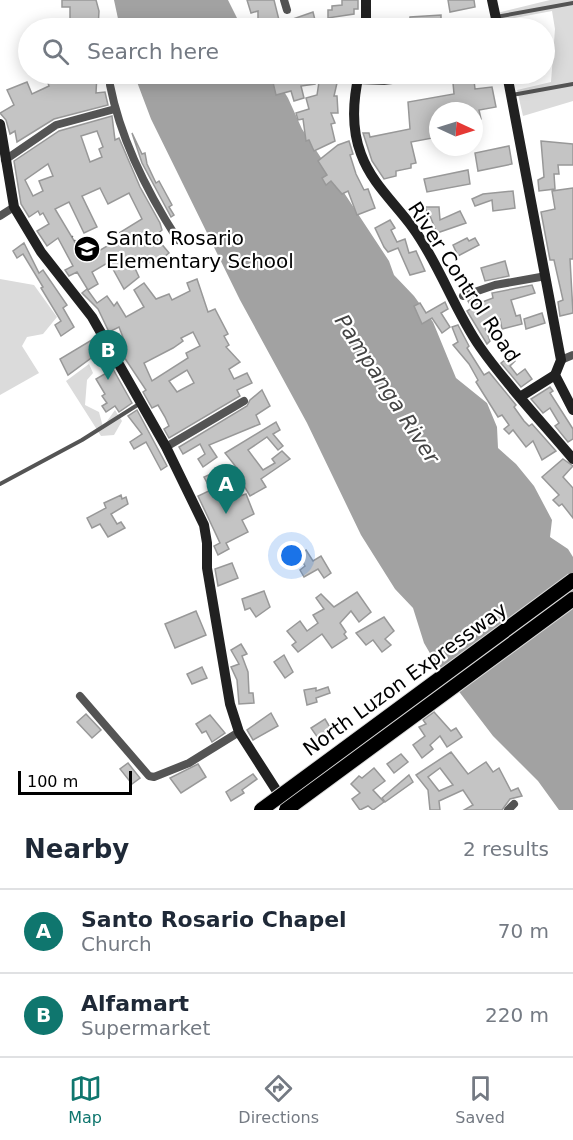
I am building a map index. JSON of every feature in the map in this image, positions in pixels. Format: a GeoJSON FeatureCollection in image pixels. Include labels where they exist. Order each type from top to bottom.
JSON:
{"type":"FeatureCollection","features":[{"type":"Feature","properties":{"kind":"highway","name":"North Luzon Expressway"},"geometry":{"type":"LineString","coordinates":[[262,810],[573,580]]}},
{"type":"Feature","properties":{"kind":"highway","name":"North Luzon Expressway"},"geometry":{"type":"LineString","coordinates":[[288,810],[573,599]]}},
{"type":"Feature","properties":{"kind":"street"},"geometry":{"type":"LineString","coordinates":[[284,0],[287,10]]}},
{"type":"Feature","properties":{"kind":"street"},"geometry":{"type":"LineString","coordinates":[[366,0],[366,18]]}},
{"type":"Feature","properties":{"kind":"street"},"geometry":{"type":"LineString","coordinates":[[492,0],[496,18]]}},
{"type":"Feature","properties":{"kind":"street","name":"River Control Road"},"geometry":{"type":"LineString","coordinates":[[357,84],[354,100],[356,137],[369,172],[413,229],[480,348],[573,459]]}},
{"type":"Feature","properties":{"kind":"street"},"geometry":{"type":"LineString","coordinates":[[508,84],[561,360],[555,375],[520,397]]}},
{"type":"Feature","properties":{"kind":"street"},"geometry":{"type":"LineString","coordinates":[[110,85],[124,136],[154,204],[178,240]]}},
{"type":"Feature","properties":{"kind":"street"},"geometry":{"type":"LineString","coordinates":[[5,160],[56,125],[115,109]]}},
{"type":"Feature","properties":{"kind":"street"},"geometry":{"type":"LineString","coordinates":[[0,124],[14,207],[41,252],[92,317],[166,447],[204,525],[207,568],[230,704],[239,732],[288,810]]}},
{"type":"Feature","properties":{"kind":"street"},"geometry":{"type":"LineString","coordinates":[[0,216],[14,207]]}},
{"type":"Feature","properties":{"kind":"street"},"geometry":{"type":"LineString","coordinates":[[463,296],[495,285],[546,276]]}},
{"type":"Feature","properties":{"kind":"street"},"geometry":{"type":"LineString","coordinates":[[561,360],[573,355]]}},
{"type":"Feature","properties":{"kind":"street"},"geometry":{"type":"LineString","coordinates":[[555,375],[573,410]]}},
{"type":"Feature","properties":{"kind":"street"},"geometry":{"type":"LineString","coordinates":[[166,447],[244,401]]}},
{"type":"Feature","properties":{"kind":"street"},"geometry":{"type":"LineString","coordinates":[[80,696],[149,776],[154,777],[189,763],[239,732]]}},
{"type":"Feature","properties":{"kind":"street"},"geometry":{"type":"LineString","coordinates":[[262,810],[280,796]]}},
{"type":"Feature","properties":{"kind":"street"},"geometry":{"type":"LineString","coordinates":[[508,810],[514,804]]}},
{"type":"Feature","properties":{"kind":"lane"},"geometry":{"type":"LineString","coordinates":[[516,18],[573,3]]}},
{"type":"Feature","properties":{"kind":"lane"},"geometry":{"type":"LineString","coordinates":[[510,96],[573,84]]}},
{"type":"Feature","properties":{"kind":"lane"},"geometry":{"type":"LineString","coordinates":[[0,484],[82,440],[140,403]]}},
{"type":"Feature","properties":{"kind":"path"},"geometry":{"type":"LineString","coordinates":[[72,236],[81,252]]}},
{"type":"Feature","properties":{"kind":"shaded area"},"geometry":{"type":"Polygon","coordinates":[[[550,0],[573,0],[573,101],[523,116],[517,90],[542,84],[555,84],[555,18],[552,11],[515,18],[498,18],[497,13],[550,0]]]}},
{"type":"Feature","properties":{"kind":"shaded area"},"geometry":{"type":"Polygon","coordinates":[[[0,279],[34,285],[57,317],[43,334],[27,337],[22,346],[39,373],[0,395],[0,279]]]}},
{"type":"Feature","properties":{"kind":"shaded area"},"geometry":{"type":"Polygon","coordinates":[[[89,364],[93,373],[87,380],[85,405],[99,412],[103,427],[115,410],[122,421],[114,435],[101,436],[66,381],[89,364]]]}},
{"type":"Feature","properties":{"kind":"water"},"geometry":{"type":"Polygon","coordinates":[[[114,0],[228,0],[237,18],[118,18],[114,0]]]}},
{"type":"Feature","properties":{"kind":"water","name":"Pampanga River"},"geometry":{"type":"Polygon","coordinates":[[[138,84],[279,84],[302,129],[389,261],[394,275],[414,296],[433,322],[456,378],[487,403],[497,427],[498,448],[516,464],[534,486],[552,520],[550,537],[568,549],[573,557],[573,810],[559,810],[538,781],[493,736],[431,655],[424,643],[413,608],[395,589],[361,535],[307,423],[240,300],[151,119],[138,84]]]}},
{"type":"Feature","properties":{"kind":"building"},"geometry":{"type":"Polygon","coordinates":[[[62,0],[96,0],[99,18],[70,18],[70,7],[62,7],[62,0]]]}},
{"type":"Feature","properties":{"kind":"building"},"geometry":{"type":"Polygon","coordinates":[[[247,0],[274,0],[278,18],[258,18],[258,11],[251,13],[247,0]]]}},
{"type":"Feature","properties":{"kind":"building"},"geometry":{"type":"Polygon","coordinates":[[[342,0],[358,0],[358,9],[354,9],[354,14],[328,18],[328,10],[332,10],[332,6],[342,5],[342,0]]]}},
{"type":"Feature","properties":{"kind":"building"},"geometry":{"type":"Polygon","coordinates":[[[448,0],[474,0],[475,7],[450,12],[448,0]]]}},
{"type":"Feature","properties":{"kind":"building"},"geometry":{"type":"Polygon","coordinates":[[[313,12],[314,18],[296,18],[313,12]]]}},
{"type":"Feature","properties":{"kind":"building"},"geometry":{"type":"Polygon","coordinates":[[[441,15],[441,18],[410,17],[441,15]]]}},
{"type":"Feature","properties":{"kind":"building"},"geometry":{"type":"Polygon","coordinates":[[[28,84],[32,94],[49,86],[48,84],[96,84],[96,93],[105,92],[108,105],[54,119],[17,142],[15,131],[10,134],[6,120],[0,113],[14,105],[7,90],[28,84]]]}},
{"type":"Feature","properties":{"kind":"building"},"geometry":{"type":"Polygon","coordinates":[[[273,84],[315,84],[301,86],[304,98],[294,101],[291,91],[276,95],[273,84]]]}},
{"type":"Feature","properties":{"kind":"building"},"geometry":{"type":"Polygon","coordinates":[[[319,84],[337,84],[334,96],[337,96],[338,113],[331,113],[335,123],[331,124],[335,141],[314,151],[309,140],[306,141],[303,119],[298,120],[296,113],[309,109],[306,98],[317,95],[319,84]]]}},
{"type":"Feature","properties":{"kind":"building"},"geometry":{"type":"Polygon","coordinates":[[[453,84],[474,84],[475,89],[492,87],[496,107],[483,109],[483,102],[429,102],[429,139],[411,142],[416,163],[411,164],[411,168],[396,171],[396,176],[384,179],[372,161],[363,133],[369,133],[370,137],[410,129],[408,102],[454,94],[453,84]]]}},
{"type":"Feature","properties":{"kind":"building"},"geometry":{"type":"Polygon","coordinates":[[[112,116],[115,140],[119,138],[140,187],[160,223],[162,230],[155,236],[169,253],[159,261],[157,259],[150,263],[147,259],[134,266],[139,277],[124,289],[109,262],[92,272],[98,284],[88,290],[77,272],[69,276],[65,270],[73,266],[58,238],[47,246],[37,231],[49,224],[43,213],[40,215],[38,211],[29,217],[21,204],[14,161],[59,131],[112,116]],[[97,131],[81,136],[90,162],[102,157],[99,149],[103,147],[97,131]],[[48,164],[25,180],[33,196],[43,191],[39,181],[53,176],[48,164]],[[100,188],[82,196],[97,227],[84,233],[69,202],[55,209],[85,259],[121,238],[119,233],[142,219],[129,193],[108,204],[100,188]]]}},
{"type":"Feature","properties":{"kind":"building"},"geometry":{"type":"Polygon","coordinates":[[[132,133],[142,154],[145,153],[147,164],[156,183],[159,181],[172,205],[169,207],[174,215],[171,217],[142,163],[132,133]]]}},
{"type":"Feature","properties":{"kind":"building"},"geometry":{"type":"Polygon","coordinates":[[[349,141],[353,154],[350,155],[356,174],[364,190],[368,189],[375,208],[357,215],[348,191],[342,194],[331,181],[326,185],[322,178],[327,175],[318,161],[338,145],[349,141]]]}},
{"type":"Feature","properties":{"kind":"building"},"geometry":{"type":"Polygon","coordinates":[[[541,141],[573,144],[573,165],[558,165],[559,174],[554,174],[555,189],[539,191],[538,180],[544,177],[541,141]]]}},
{"type":"Feature","properties":{"kind":"building"},"geometry":{"type":"Polygon","coordinates":[[[509,146],[512,164],[478,171],[476,156],[483,156],[483,151],[509,146]]]}},
{"type":"Feature","properties":{"kind":"building"},"geometry":{"type":"Polygon","coordinates":[[[468,170],[470,184],[427,192],[424,179],[468,170]]]}},
{"type":"Feature","properties":{"kind":"building"},"geometry":{"type":"Polygon","coordinates":[[[573,188],[573,259],[570,259],[573,313],[560,316],[558,302],[563,300],[554,260],[550,260],[541,212],[555,209],[552,191],[573,188]]]}},
{"type":"Feature","properties":{"kind":"building"},"geometry":{"type":"Polygon","coordinates":[[[513,191],[515,208],[493,211],[492,200],[475,206],[472,199],[483,194],[513,191]]]}},
{"type":"Feature","properties":{"kind":"building"},"geometry":{"type":"Polygon","coordinates":[[[426,207],[439,207],[440,220],[460,211],[466,223],[437,233],[430,216],[427,217],[426,207]]]}},
{"type":"Feature","properties":{"kind":"building"},"geometry":{"type":"Polygon","coordinates":[[[390,220],[395,228],[391,230],[397,242],[405,239],[409,253],[416,251],[425,271],[410,275],[398,248],[388,252],[384,247],[375,228],[390,220]]]}},
{"type":"Feature","properties":{"kind":"building"},"geometry":{"type":"Polygon","coordinates":[[[467,238],[469,241],[475,238],[479,245],[458,256],[453,245],[467,238]]]}},
{"type":"Feature","properties":{"kind":"building"},"geometry":{"type":"Polygon","coordinates":[[[24,243],[39,273],[43,270],[67,305],[63,308],[74,327],[61,336],[55,325],[61,321],[41,288],[43,287],[23,254],[17,258],[13,251],[24,243]]]}},
{"type":"Feature","properties":{"kind":"building"},"geometry":{"type":"Polygon","coordinates":[[[505,261],[509,276],[485,281],[481,268],[505,261]]]}},
{"type":"Feature","properties":{"kind":"building"},"geometry":{"type":"Polygon","coordinates":[[[197,279],[208,312],[215,309],[228,334],[224,336],[229,345],[226,347],[240,362],[229,369],[234,379],[247,373],[252,383],[237,390],[240,396],[169,438],[164,429],[169,426],[165,417],[158,405],[152,408],[143,392],[146,390],[118,348],[124,340],[119,327],[109,332],[98,309],[82,293],[87,289],[97,303],[107,296],[114,306],[117,302],[126,317],[144,307],[134,290],[144,283],[156,299],[169,294],[172,300],[190,291],[187,283],[197,279]],[[193,332],[181,338],[183,341],[173,348],[144,363],[152,381],[188,358],[186,353],[200,346],[193,332]],[[187,370],[169,381],[177,392],[194,383],[187,370]]]}},
{"type":"Feature","properties":{"kind":"building"},"geometry":{"type":"Polygon","coordinates":[[[532,285],[535,293],[511,300],[516,316],[520,315],[522,324],[502,329],[500,319],[484,325],[490,341],[487,344],[467,311],[472,308],[468,301],[474,298],[477,304],[493,298],[492,293],[532,285]]]}},
{"type":"Feature","properties":{"kind":"building"},"geometry":{"type":"Polygon","coordinates":[[[445,302],[448,309],[441,313],[450,327],[442,333],[432,318],[422,324],[414,306],[420,303],[426,313],[445,302]]]}},
{"type":"Feature","properties":{"kind":"building"},"geometry":{"type":"Polygon","coordinates":[[[542,313],[545,323],[526,329],[524,319],[542,313]]]}},
{"type":"Feature","properties":{"kind":"building"},"geometry":{"type":"Polygon","coordinates":[[[458,325],[469,346],[467,348],[484,375],[489,372],[516,405],[514,407],[524,421],[529,426],[532,424],[556,451],[542,460],[533,441],[526,447],[513,430],[509,434],[504,429],[509,425],[502,415],[498,417],[476,382],[478,380],[469,364],[453,345],[458,342],[452,327],[458,325]]]}},
{"type":"Feature","properties":{"kind":"building"},"geometry":{"type":"Polygon","coordinates":[[[95,338],[102,350],[68,375],[60,359],[95,338]]]}},
{"type":"Feature","properties":{"kind":"building"},"geometry":{"type":"Polygon","coordinates":[[[510,356],[515,361],[510,366],[517,375],[525,369],[532,379],[521,387],[501,363],[510,356]]]}},
{"type":"Feature","properties":{"kind":"building"},"geometry":{"type":"Polygon","coordinates":[[[113,369],[132,403],[119,412],[115,406],[106,412],[102,406],[107,403],[102,396],[105,394],[96,379],[113,369]]]}},
{"type":"Feature","properties":{"kind":"building"},"geometry":{"type":"Polygon","coordinates":[[[550,387],[553,391],[550,393],[573,429],[573,439],[568,442],[555,426],[559,423],[550,408],[543,413],[531,399],[550,387]]]}},
{"type":"Feature","properties":{"kind":"building"},"geometry":{"type":"Polygon","coordinates":[[[262,390],[270,406],[256,415],[260,424],[209,445],[217,457],[203,467],[198,459],[205,454],[200,444],[183,454],[179,447],[247,406],[250,400],[262,390]]]}},
{"type":"Feature","properties":{"kind":"building"},"geometry":{"type":"Polygon","coordinates":[[[137,410],[167,466],[161,470],[146,442],[134,449],[130,442],[142,434],[128,416],[137,410]]]}},
{"type":"Feature","properties":{"kind":"building"},"geometry":{"type":"Polygon","coordinates":[[[276,422],[280,430],[273,434],[283,446],[278,450],[267,437],[248,450],[263,470],[275,463],[272,459],[282,451],[290,459],[261,479],[266,487],[250,496],[240,479],[244,477],[225,453],[276,422]]]}},
{"type":"Feature","properties":{"kind":"building"},"geometry":{"type":"Polygon","coordinates":[[[563,459],[573,466],[563,477],[573,488],[573,518],[562,504],[559,506],[553,500],[559,495],[542,477],[563,459]]]}},
{"type":"Feature","properties":{"kind":"building"},"geometry":{"type":"Polygon","coordinates":[[[213,473],[227,498],[236,494],[237,497],[246,494],[254,514],[242,520],[248,532],[226,543],[229,549],[218,555],[214,546],[220,543],[198,496],[211,490],[204,477],[213,473]]]}},
{"type":"Feature","properties":{"kind":"building"},"geometry":{"type":"Polygon","coordinates":[[[121,495],[122,499],[126,497],[128,504],[111,514],[117,524],[121,522],[125,528],[108,537],[100,524],[92,528],[87,518],[106,508],[104,503],[121,495]]]}},
{"type":"Feature","properties":{"kind":"building"},"geometry":{"type":"Polygon","coordinates":[[[306,550],[313,561],[321,556],[331,573],[324,578],[318,569],[304,577],[300,570],[305,566],[299,555],[306,550]]]}},
{"type":"Feature","properties":{"kind":"building"},"geometry":{"type":"Polygon","coordinates":[[[232,563],[238,578],[218,586],[215,569],[232,563]]]}},
{"type":"Feature","properties":{"kind":"building"},"geometry":{"type":"Polygon","coordinates":[[[264,591],[270,607],[256,617],[250,608],[245,610],[242,599],[264,591]]]}},
{"type":"Feature","properties":{"kind":"building"},"geometry":{"type":"Polygon","coordinates":[[[357,592],[371,612],[359,622],[351,611],[340,623],[347,638],[332,648],[322,634],[298,652],[292,645],[296,642],[287,631],[300,621],[307,631],[318,623],[313,615],[324,609],[316,598],[321,594],[334,607],[357,592]]]}},
{"type":"Feature","properties":{"kind":"building"},"geometry":{"type":"Polygon","coordinates":[[[196,611],[206,635],[175,648],[165,624],[196,611]]]}},
{"type":"Feature","properties":{"kind":"building"},"geometry":{"type":"Polygon","coordinates":[[[384,617],[394,631],[385,639],[391,645],[382,652],[373,640],[366,645],[356,633],[384,617]]]}},
{"type":"Feature","properties":{"kind":"building"},"geometry":{"type":"Polygon","coordinates":[[[241,644],[247,654],[242,656],[248,672],[249,693],[253,693],[254,703],[239,704],[237,680],[231,667],[239,664],[231,650],[241,644]]]}},
{"type":"Feature","properties":{"kind":"building"},"geometry":{"type":"Polygon","coordinates":[[[284,655],[293,672],[285,678],[274,662],[284,655]]]}},
{"type":"Feature","properties":{"kind":"building"},"geometry":{"type":"Polygon","coordinates":[[[202,667],[207,678],[192,684],[187,674],[202,667]]]}},
{"type":"Feature","properties":{"kind":"building"},"geometry":{"type":"Polygon","coordinates":[[[328,687],[330,693],[316,698],[317,702],[307,705],[304,690],[316,688],[316,691],[328,687]]]}},
{"type":"Feature","properties":{"kind":"building"},"geometry":{"type":"Polygon","coordinates":[[[434,712],[451,731],[456,728],[462,737],[447,747],[440,736],[430,745],[433,749],[422,758],[413,745],[425,736],[419,727],[426,724],[423,720],[434,712]]]}},
{"type":"Feature","properties":{"kind":"building"},"geometry":{"type":"Polygon","coordinates":[[[271,713],[278,726],[253,740],[247,730],[271,713]]]}},
{"type":"Feature","properties":{"kind":"building"},"geometry":{"type":"Polygon","coordinates":[[[86,714],[101,730],[92,738],[77,722],[86,714]]]}},
{"type":"Feature","properties":{"kind":"building"},"geometry":{"type":"Polygon","coordinates":[[[210,715],[225,733],[212,742],[206,731],[202,733],[196,724],[210,715]]]}},
{"type":"Feature","properties":{"kind":"building"},"geometry":{"type":"Polygon","coordinates":[[[325,719],[331,729],[318,738],[311,728],[325,719]]]}},
{"type":"Feature","properties":{"kind":"building"},"geometry":{"type":"Polygon","coordinates":[[[451,752],[468,774],[486,762],[493,772],[499,768],[511,791],[518,788],[522,796],[510,799],[502,810],[464,810],[473,805],[463,790],[439,801],[440,810],[430,810],[428,790],[416,775],[451,752]],[[440,768],[428,777],[439,791],[453,785],[440,768]]]}},
{"type":"Feature","properties":{"kind":"building"},"geometry":{"type":"Polygon","coordinates":[[[401,754],[408,762],[394,773],[387,764],[401,754]]]}},
{"type":"Feature","properties":{"kind":"building"},"geometry":{"type":"Polygon","coordinates":[[[128,763],[140,778],[132,784],[120,769],[128,763]]]}},
{"type":"Feature","properties":{"kind":"building"},"geometry":{"type":"Polygon","coordinates":[[[198,764],[206,777],[181,793],[170,778],[198,764]]]}},
{"type":"Feature","properties":{"kind":"building"},"geometry":{"type":"Polygon","coordinates":[[[374,768],[385,781],[373,790],[384,802],[373,810],[368,806],[360,810],[352,799],[360,793],[351,784],[359,776],[362,778],[374,768]]]}},
{"type":"Feature","properties":{"kind":"building"},"geometry":{"type":"Polygon","coordinates":[[[253,774],[257,779],[242,790],[244,793],[231,801],[226,792],[253,774]]]}},
{"type":"Feature","properties":{"kind":"building"},"geometry":{"type":"Polygon","coordinates":[[[409,775],[413,782],[385,802],[382,798],[409,775]]]}},
{"type":"Feature","properties":{"kind":"place","name":"Santo Rosario Elementary School"},"geometry":{"type":"Point","coordinates":[87,249]}},
{"type":"Feature","properties":{"kind":"place","name":"Alfamart"},"geometry":{"type":"Point","coordinates":[108,380]}},
{"type":"Feature","properties":{"kind":"place","name":"Santo Rosario Chapel"},"geometry":{"type":"Point","coordinates":[226,514]}}]}
